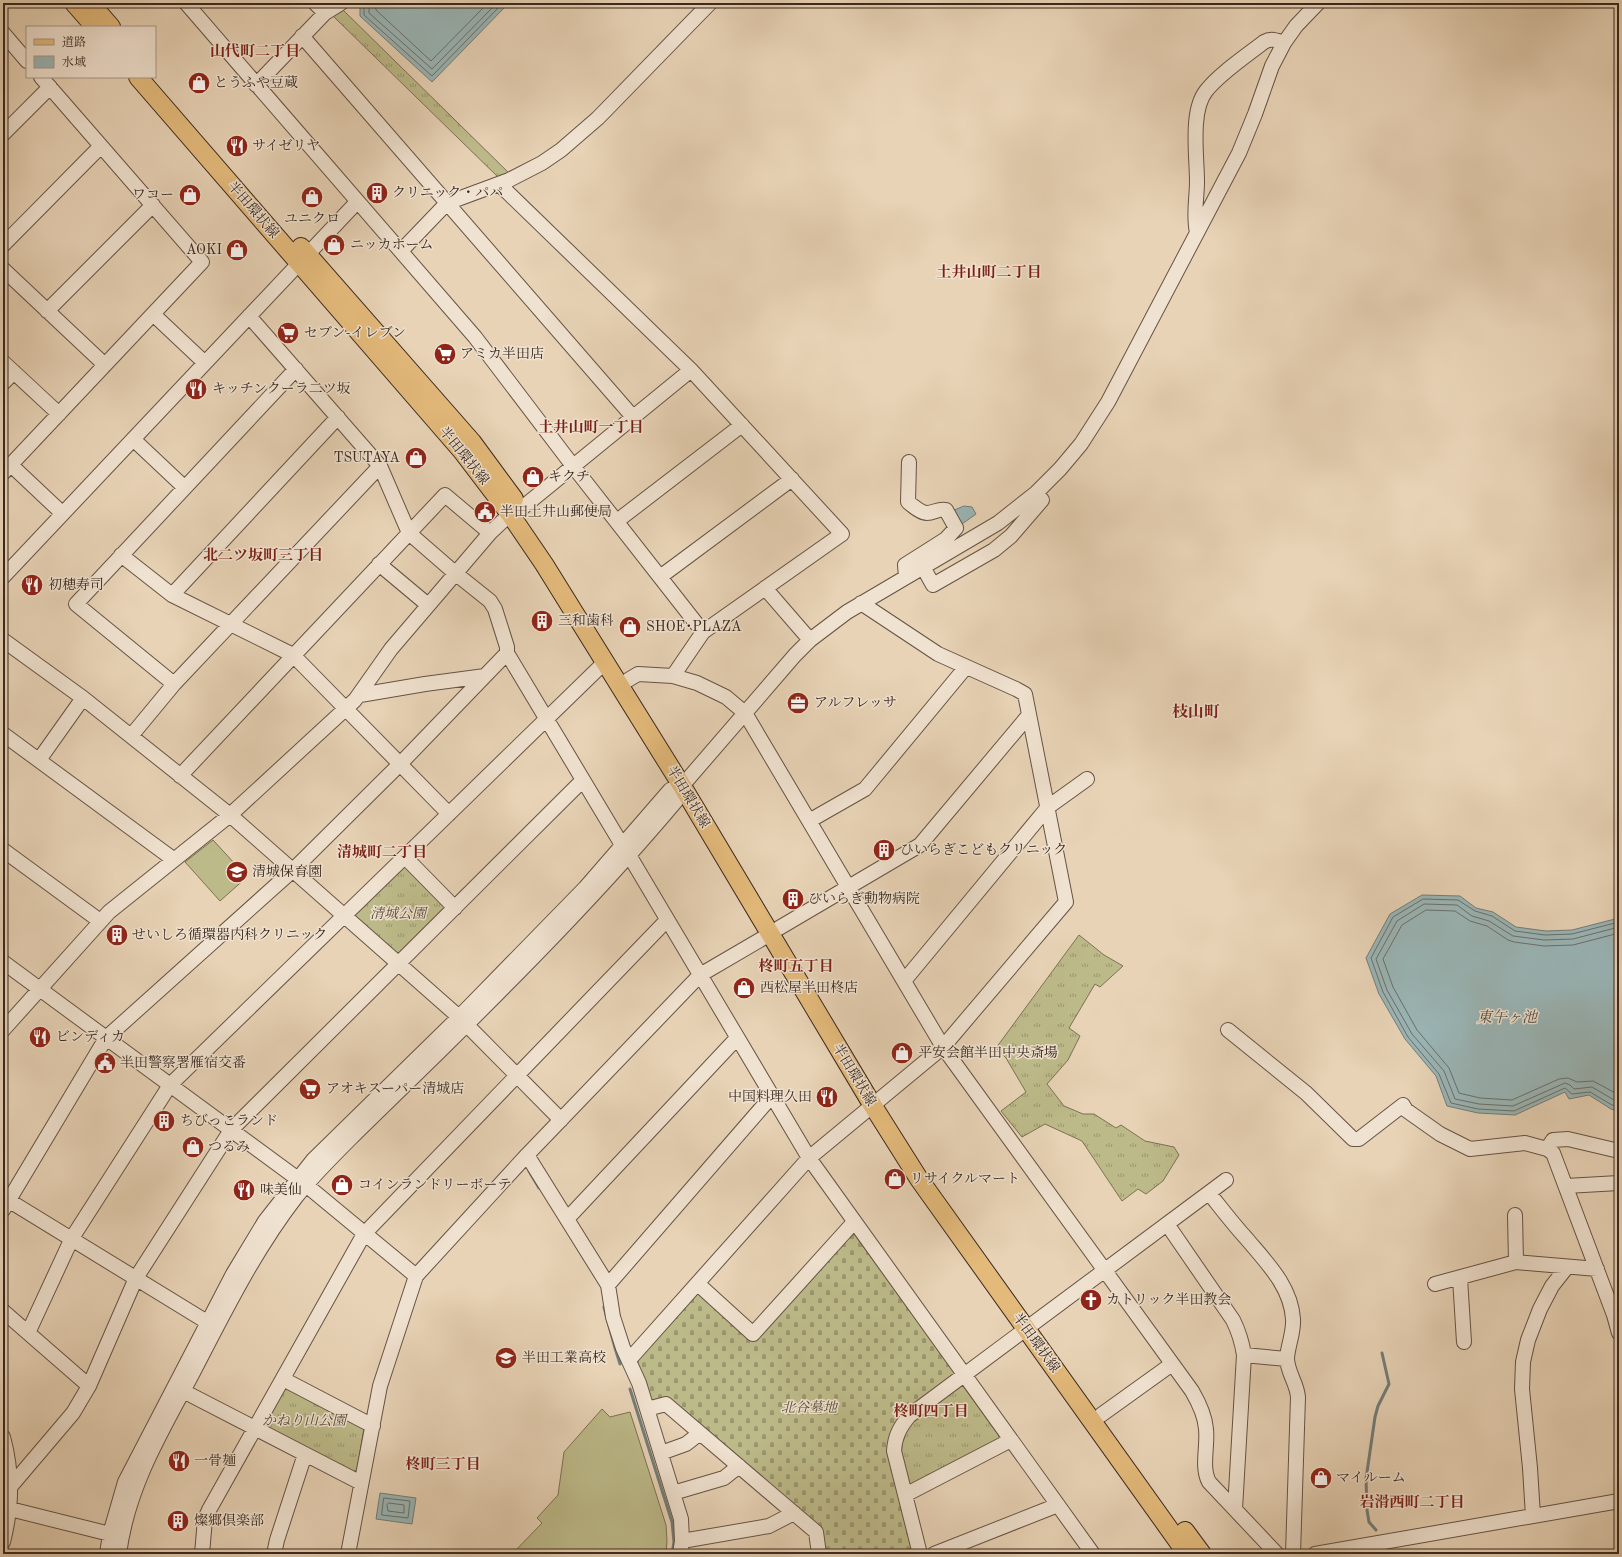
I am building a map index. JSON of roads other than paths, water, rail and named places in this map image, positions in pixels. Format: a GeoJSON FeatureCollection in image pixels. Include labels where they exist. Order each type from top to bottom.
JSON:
{"type":"FeatureCollection","features":[{"type":"Feature","properties":{"kind":"main road"},"geometry":{"type":"LineString","coordinates":[[74,3],[94,26]]}},
{"type":"Feature","properties":{"kind":"main road"},"geometry":{"type":"LineString","coordinates":[[90,3],[110,26]]}},
{"type":"Feature","properties":{"kind":"main road","name":"半田環状線"},"geometry":{"type":"LineString","coordinates":[[139,78],[472,442],[516,511],[544,564],[605,662],[685,782]]}},
{"type":"Feature","properties":{"kind":"main road","name":"半田環状線"},"geometry":{"type":"LineString","coordinates":[[155,78],[304,259]]}},
{"type":"Feature","properties":{"kind":"main road","name":"半田環状線"},"geometry":{"type":"LineString","coordinates":[[516,511],[555,558],[628,680],[685,782],[877,1103],[938,1188],[1030,1326],[1187,1554]]}},
{"type":"Feature","properties":{"kind":"main road","name":"半田環状線"},"geometry":{"type":"LineString","coordinates":[[1030,1326],[1101,1415],[1202,1554]]}},
{"type":"Feature","properties":{"kind":"street"},"geometry":{"type":"LineString","coordinates":[[186,3],[475,337],[573,466],[703,632]]}},
{"type":"Feature","properties":{"kind":"street"},"geometry":{"type":"LineString","coordinates":[[314,3],[325,13]]}},
{"type":"Feature","properties":{"kind":"street"},"geometry":{"type":"LineString","coordinates":[[256,85],[325,13],[341,3]]}},
{"type":"Feature","properties":{"kind":"street"},"geometry":{"type":"LineString","coordinates":[[401,251],[447,203],[499,184],[542,163],[579,135],[710,3]]}},
{"type":"Feature","properties":{"kind":"street"},"geometry":{"type":"LineString","coordinates":[[107,1554],[110,1534],[125,1482],[207,1322],[248,1247],[265,1221],[301,1182],[336,1137],[462,1021],[585,888],[626,850],[670,790],[685,782],[794,655],[810,640],[828,625],[861,603],[998,523],[1036,492],[1064,464],[1081,444],[1108,402],[1239,153],[1272,66],[1284,43],[1296,26],[1318,3]]}},
{"type":"Feature","properties":{"kind":"street"},"geometry":{"type":"LineString","coordinates":[[3,33],[26,60]]}},
{"type":"Feature","properties":{"kind":"street"},"geometry":{"type":"LineString","coordinates":[[302,36],[633,417]]}},
{"type":"Feature","properties":{"kind":"street"},"geometry":{"type":"LineString","coordinates":[[1197,233],[1194,210],[1197,183],[1197,117],[1199,104],[1205,92],[1218,79],[1264,42],[1269,39],[1284,43]]}},
{"type":"Feature","properties":{"kind":"street"},"geometry":{"type":"LineString","coordinates":[[3,134],[45,82],[202,262],[154,315],[7,469],[62,514]]}},
{"type":"Feature","properties":{"kind":"street"},"geometry":{"type":"LineString","coordinates":[[3,245],[102,146]]}},
{"type":"Feature","properties":{"kind":"street"},"geometry":{"type":"LineString","coordinates":[[499,184],[691,370],[842,534],[703,632],[673,676]]}},
{"type":"Feature","properties":{"kind":"street"},"geometry":{"type":"LineString","coordinates":[[3,577],[357,202]]}},
{"type":"Feature","properties":{"kind":"street"},"geometry":{"type":"LineString","coordinates":[[47,311],[153,205]]}},
{"type":"Feature","properties":{"kind":"street"},"geometry":{"type":"LineString","coordinates":[[3,269],[105,365]]}},
{"type":"Feature","properties":{"kind":"street"},"geometry":{"type":"LineString","coordinates":[[154,315],[205,362]]}},
{"type":"Feature","properties":{"kind":"street"},"geometry":{"type":"LineString","coordinates":[[249,316],[380,466],[409,533],[490,601],[496,609],[507,647],[507,653],[809,1158],[1093,1554]]}},
{"type":"Feature","properties":{"kind":"street"},"geometry":{"type":"LineString","coordinates":[[3,362],[59,414]]}},
{"type":"Feature","properties":{"kind":"street"},"geometry":{"type":"LineString","coordinates":[[174,684],[76,604],[296,369]]}},
{"type":"Feature","properties":{"kind":"street"},"geometry":{"type":"LineString","coordinates":[[3,1030],[109,912],[173,859],[230,816],[360,695],[374,671],[391,649],[490,533],[691,370]]}},
{"type":"Feature","properties":{"kind":"street"},"geometry":{"type":"LineString","coordinates":[[3,383],[14,372]]}},
{"type":"Feature","properties":{"kind":"street"},"geometry":{"type":"LineString","coordinates":[[172,595],[338,417]]}},
{"type":"Feature","properties":{"kind":"street"},"geometry":{"type":"LineString","coordinates":[[617,521],[742,425]]}},
{"type":"Feature","properties":{"kind":"street"},"geometry":{"type":"LineString","coordinates":[[133,439],[184,487]]}},
{"type":"Feature","properties":{"kind":"street"},"geometry":{"type":"LineString","coordinates":[[906,577],[905,565],[946,539],[956,528],[946,510],[942,509],[927,513],[908,502],[909,462]]}},
{"type":"Feature","properties":{"kind":"street"},"geometry":{"type":"LineString","coordinates":[[131,736],[174,684],[380,466]]}},
{"type":"Feature","properties":{"kind":"street"},"geometry":{"type":"LineString","coordinates":[[660,577],[792,479]]}},
{"type":"Feature","properties":{"kind":"street"},"geometry":{"type":"LineString","coordinates":[[923,567],[933,585],[994,550],[1011,536],[1042,500],[1036,492]]}},
{"type":"Feature","properties":{"kind":"street"},"geometry":{"type":"LineString","coordinates":[[180,776],[445,495],[490,533]]}},
{"type":"Feature","properties":{"kind":"street"},"geometry":{"type":"LineString","coordinates":[[121,555],[172,595],[293,655],[449,814]]}},
{"type":"Feature","properties":{"kind":"street"},"geometry":{"type":"LineString","coordinates":[[379,564],[428,605]]}},
{"type":"Feature","properties":{"kind":"street"},"geometry":{"type":"LineString","coordinates":[[765,588],[810,640]]}},
{"type":"Feature","properties":{"kind":"street"},"geometry":{"type":"LineString","coordinates":[[629,1360],[809,1158],[943,1047],[1066,902],[1025,694],[938,654],[861,603]]}},
{"type":"Feature","properties":{"kind":"street"},"geometry":{"type":"LineString","coordinates":[[3,640],[83,698],[230,816],[462,1021],[517,1074],[561,1120]]}},
{"type":"Feature","properties":{"kind":"street"},"geometry":{"type":"LineString","coordinates":[[207,1322],[72,1238],[5,1202],[106,1038],[292,871],[400,764],[507,653]]}},
{"type":"Feature","properties":{"kind":"street"},"geometry":{"type":"LineString","coordinates":[[28,1333],[72,1238],[170,1085],[605,662]]}},
{"type":"Feature","properties":{"kind":"street"},"geometry":{"type":"LineString","coordinates":[[809,821],[865,789],[966,667]]}},
{"type":"Feature","properties":{"kind":"street"},"geometry":{"type":"LineString","coordinates":[[628,680],[638,674],[673,676],[697,683],[726,696],[745,713],[943,1047],[1192,1391],[1204,1417],[1206,1430],[1205,1475],[1209,1482],[1277,1554]]}},
{"type":"Feature","properties":{"kind":"street"},"geometry":{"type":"LineString","coordinates":[[360,695],[485,676]]}},
{"type":"Feature","properties":{"kind":"street"},"geometry":{"type":"LineString","coordinates":[[38,760],[83,698]]}},
{"type":"Feature","properties":{"kind":"street"},"geometry":{"type":"LineString","coordinates":[[348,1554],[380,1386],[416,1276],[527,1155],[700,975],[920,845],[1029,714]]}},
{"type":"Feature","properties":{"kind":"street"},"geometry":{"type":"LineString","coordinates":[[3,734],[173,859]]}},
{"type":"Feature","properties":{"kind":"street"},"geometry":{"type":"LineString","coordinates":[[904,981],[1048,807],[1087,779]]}},
{"type":"Feature","properties":{"kind":"street"},"geometry":{"type":"LineString","coordinates":[[11,1486],[73,1413],[89,1386],[136,1278],[231,1130],[583,780]]}},
{"type":"Feature","properties":{"kind":"street"},"geometry":{"type":"LineString","coordinates":[[3,850],[100,921]]}},
{"type":"Feature","properties":{"kind":"street"},"geometry":{"type":"LineString","coordinates":[[406,857],[454,908]]}},
{"type":"Feature","properties":{"kind":"street"},"geometry":{"type":"LineString","coordinates":[[202,1554],[205,1519],[209,1510],[364,1234],[667,920]]}},
{"type":"Feature","properties":{"kind":"street"},"geometry":{"type":"LineString","coordinates":[[3,962],[301,1182],[416,1276]]}},
{"type":"Feature","properties":{"kind":"street"},"geometry":{"type":"LineString","coordinates":[[1228,1030],[1306,1093],[1353,1139],[1359,1139],[1403,1104],[1406,1110],[1440,1134],[1470,1149],[1525,1143],[1547,1149],[1553,1153],[1597,1269],[1619,1333]]}},
{"type":"Feature","properties":{"kind":"street"},"geometry":{"type":"LineString","coordinates":[[567,1219],[737,1038]]}},
{"type":"Feature","properties":{"kind":"street"},"geometry":{"type":"LineString","coordinates":[[608,1286],[772,1097]]}},
{"type":"Feature","properties":{"kind":"street"},"geometry":{"type":"LineString","coordinates":[[1547,1149],[1553,1140],[1568,1140],[1619,1151]]}},
{"type":"Feature","properties":{"kind":"street"},"geometry":{"type":"LineString","coordinates":[[527,1155],[608,1286],[613,1317],[639,1382],[681,1519],[681,1548],[768,1526],[794,1513]]}},
{"type":"Feature","properties":{"kind":"street"},"geometry":{"type":"LineString","coordinates":[[920,1554],[894,1451],[895,1438],[901,1426],[909,1416],[1226,1180]]}},
{"type":"Feature","properties":{"kind":"street"},"geometry":{"type":"LineString","coordinates":[[118,1554],[136,1485],[148,1459],[257,1253],[274,1228],[301,1182]]}},
{"type":"Feature","properties":{"kind":"street"},"geometry":{"type":"LineString","coordinates":[[1566,1186],[1619,1183]]}},
{"type":"Feature","properties":{"kind":"street"},"geometry":{"type":"LineString","coordinates":[[1209,1193],[1265,1259],[1284,1288],[1292,1309],[1293,1320],[1287,1359],[1298,1397],[1293,1554]]}},
{"type":"Feature","properties":{"kind":"street"},"geometry":{"type":"LineString","coordinates":[[1515,1215],[1516,1262]]}},
{"type":"Feature","properties":{"kind":"street"},"geometry":{"type":"LineString","coordinates":[[698,1284],[753,1334],[854,1222]]}},
{"type":"Feature","properties":{"kind":"street"},"geometry":{"type":"LineString","coordinates":[[1167,1224],[1233,1320],[1239,1331],[1242,1343],[1244,1354],[1235,1509]]}},
{"type":"Feature","properties":{"kind":"street"},"geometry":{"type":"LineString","coordinates":[[1435,1284],[1516,1262],[1597,1269]]}},
{"type":"Feature","properties":{"kind":"street"},"geometry":{"type":"LineString","coordinates":[[1532,1516],[1530,1468],[1522,1389],[1523,1362],[1528,1340],[1540,1309],[1552,1286],[1567,1267]]}},
{"type":"Feature","properties":{"kind":"street"},"geometry":{"type":"LineString","coordinates":[[1460,1278],[1464,1342]]}},
{"type":"Feature","properties":{"kind":"street"},"geometry":{"type":"LineString","coordinates":[[3,1311],[89,1386]]}},
{"type":"Feature","properties":{"kind":"street"},"geometry":{"type":"LineString","coordinates":[[1244,1354],[1287,1359]]}},
{"type":"Feature","properties":{"kind":"street"},"geometry":{"type":"LineString","coordinates":[[1101,1415],[1172,1364]]}},
{"type":"Feature","properties":{"kind":"street"},"geometry":{"type":"LineString","coordinates":[[283,1379],[373,1426]]}},
{"type":"Feature","properties":{"kind":"street"},"geometry":{"type":"LineString","coordinates":[[183,1391],[361,1483]]}},
{"type":"Feature","properties":{"kind":"street"},"geometry":{"type":"LineString","coordinates":[[647,1409],[666,1404],[816,1532],[819,1554]]}},
{"type":"Feature","properties":{"kind":"street"},"geometry":{"type":"LineString","coordinates":[[661,1453],[686,1444],[700,1433]]}},
{"type":"Feature","properties":{"kind":"street"},"geometry":{"type":"LineString","coordinates":[[3,1437],[8,1455],[11,1486],[10,1509],[3,1542]]}},
{"type":"Feature","properties":{"kind":"street"},"geometry":{"type":"LineString","coordinates":[[905,1495],[1011,1440]]}},
{"type":"Feature","properties":{"kind":"street"},"geometry":{"type":"LineString","coordinates":[[274,1554],[277,1540],[305,1454]]}},
{"type":"Feature","properties":{"kind":"street"},"geometry":{"type":"LineString","coordinates":[[673,1493],[724,1478],[739,1466]]}},
{"type":"Feature","properties":{"kind":"street"},"geometry":{"type":"LineString","coordinates":[[1315,1554],[1619,1501]]}},
{"type":"Feature","properties":{"kind":"street"},"geometry":{"type":"LineString","coordinates":[[934,1554],[1058,1505]]}},
{"type":"Feature","properties":{"kind":"street"},"geometry":{"type":"LineString","coordinates":[[10,1509],[110,1534]]}},
{"type":"Feature","properties":{"kind":"water"},"geometry":{"type":"Polygon","coordinates":[[[362,3],[499,3],[504,8],[432,82],[360,16],[360,5],[362,3]]]}},
{"type":"Feature","properties":{"kind":"water"},"geometry":{"type":"Polygon","coordinates":[[[964,506],[972,507],[976,514],[962,524],[957,523],[952,511],[964,506]]]}},
{"type":"Feature","properties":{"kind":"water","name":"東午ヶ池"},"geometry":{"type":"Polygon","coordinates":[[[1422,895],[1460,896],[1476,908],[1493,912],[1516,927],[1546,931],[1572,930],[1619,918],[1619,1111],[1611,1109],[1589,1095],[1569,1099],[1565,1092],[1515,1115],[1478,1113],[1447,1106],[1436,1076],[1405,1039],[1379,994],[1366,958],[1390,914],[1422,895]]]}},
{"type":"Feature","properties":{"kind":"water"},"geometry":{"type":"Polygon","coordinates":[[[380,1493],[416,1498],[412,1524],[376,1519],[380,1493]]]}},
{"type":"Feature","properties":{"kind":"waterway"},"geometry":{"type":"LineString","coordinates":[[529,1171],[539,1188]]}},
{"type":"Feature","properties":{"kind":"waterway"},"geometry":{"type":"LineString","coordinates":[[604,1307],[620,1364]]}},
{"type":"Feature","properties":{"kind":"waterway"},"geometry":{"type":"LineString","coordinates":[[1376,1530],[1369,1522],[1366,1479],[1375,1417],[1378,1406],[1389,1384],[1382,1353]]}},
{"type":"Feature","properties":{"kind":"waterway"},"geometry":{"type":"LineString","coordinates":[[630,1389],[672,1522],[674,1542],[672,1554]]}},
{"type":"Feature","properties":{"kind":"place","name":"とうふや豆蔵"},"geometry":{"type":"Point","coordinates":[199,83]}},
{"type":"Feature","properties":{"kind":"place","name":"サイゼリヤ"},"geometry":{"type":"Point","coordinates":[237,146]}},
{"type":"Feature","properties":{"kind":"place","name":"クリニック・パパ"},"geometry":{"type":"Point","coordinates":[377,193]}},
{"type":"Feature","properties":{"kind":"place","name":"ワコー"},"geometry":{"type":"Point","coordinates":[190,195]}},
{"type":"Feature","properties":{"kind":"place","name":"ユニクロ"},"geometry":{"type":"Point","coordinates":[312,197]}},
{"type":"Feature","properties":{"kind":"place","name":"ニッカホーム"},"geometry":{"type":"Point","coordinates":[334,245]}},
{"type":"Feature","properties":{"kind":"place","name":"AOKI"},"geometry":{"type":"Point","coordinates":[237,250]}},
{"type":"Feature","properties":{"kind":"place","name":"セブン-イレブン"},"geometry":{"type":"Point","coordinates":[288,333]}},
{"type":"Feature","properties":{"kind":"place","name":"アミカ半田店"},"geometry":{"type":"Point","coordinates":[445,354]}},
{"type":"Feature","properties":{"kind":"place","name":"キッチンクーラ二ツ坂"},"geometry":{"type":"Point","coordinates":[196,389]}},
{"type":"Feature","properties":{"kind":"place","name":"TSUTAYA"},"geometry":{"type":"Point","coordinates":[416,458]}},
{"type":"Feature","properties":{"kind":"place","name":"キクチ"},"geometry":{"type":"Point","coordinates":[533,477]}},
{"type":"Feature","properties":{"kind":"place","name":"半田土井山郵便局"},"geometry":{"type":"Point","coordinates":[485,512]}},
{"type":"Feature","properties":{"kind":"place","name":"初穂寿司"},"geometry":{"type":"Point","coordinates":[32,585]}},
{"type":"Feature","properties":{"kind":"place","name":"三和歯科"},"geometry":{"type":"Point","coordinates":[542,621]}},
{"type":"Feature","properties":{"kind":"place","name":"SHOE･PLAZA"},"geometry":{"type":"Point","coordinates":[630,627]}},
{"type":"Feature","properties":{"kind":"place","name":"アルフレッサ"},"geometry":{"type":"Point","coordinates":[798,703]}},
{"type":"Feature","properties":{"kind":"place","name":"ひいらぎこどもクリニック"},"geometry":{"type":"Point","coordinates":[884,850]}},
{"type":"Feature","properties":{"kind":"place","name":"清城保育園"},"geometry":{"type":"Point","coordinates":[237,872]}},
{"type":"Feature","properties":{"kind":"place","name":"ひいらぎ動物病院"},"geometry":{"type":"Point","coordinates":[793,899]}},
{"type":"Feature","properties":{"kind":"place","name":"せいしろ循環器内科クリニック"},"geometry":{"type":"Point","coordinates":[117,935]}},
{"type":"Feature","properties":{"kind":"place","name":"西松屋半田柊店"},"geometry":{"type":"Point","coordinates":[744,988]}},
{"type":"Feature","properties":{"kind":"place","name":"ビンディカ"},"geometry":{"type":"Point","coordinates":[40,1037]}},
{"type":"Feature","properties":{"kind":"place","name":"平安会館半田中央斎場"},"geometry":{"type":"Point","coordinates":[902,1053]}},
{"type":"Feature","properties":{"kind":"place","name":"半田警察署雁宿交番"},"geometry":{"type":"Point","coordinates":[105,1063]}},
{"type":"Feature","properties":{"kind":"place","name":"アオキスーパー清城店"},"geometry":{"type":"Point","coordinates":[310,1089]}},
{"type":"Feature","properties":{"kind":"place","name":"中国料理久田"},"geometry":{"type":"Point","coordinates":[827,1097]}},
{"type":"Feature","properties":{"kind":"place","name":"ちびっこランド"},"geometry":{"type":"Point","coordinates":[164,1121]}},
{"type":"Feature","properties":{"kind":"place","name":"つるみ"},"geometry":{"type":"Point","coordinates":[193,1147]}},
{"type":"Feature","properties":{"kind":"place","name":"リサイクルマート"},"geometry":{"type":"Point","coordinates":[895,1179]}},
{"type":"Feature","properties":{"kind":"place","name":"コインランドリーボーテ"},"geometry":{"type":"Point","coordinates":[342,1185]}},
{"type":"Feature","properties":{"kind":"place","name":"味美仙"},"geometry":{"type":"Point","coordinates":[244,1190]}},
{"type":"Feature","properties":{"kind":"place","name":"カトリック半田教会"},"geometry":{"type":"Point","coordinates":[1091,1300]}},
{"type":"Feature","properties":{"kind":"place","name":"半田工業高校"},"geometry":{"type":"Point","coordinates":[506,1358]}},
{"type":"Feature","properties":{"kind":"place","name":"一骨麺"},"geometry":{"type":"Point","coordinates":[179,1461]}},
{"type":"Feature","properties":{"kind":"place","name":"マイルーム"},"geometry":{"type":"Point","coordinates":[1321,1478]}},
{"type":"Feature","properties":{"kind":"place","name":"燦郷倶楽部"},"geometry":{"type":"Point","coordinates":[178,1521]}},
{"type":"Feature","properties":{"kind":"district","name":"山代町二丁目"},"geometry":{"type":"Point","coordinates":[255,52]}},
{"type":"Feature","properties":{"kind":"district","name":"土井山町二丁目"},"geometry":{"type":"Point","coordinates":[989,273]}},
{"type":"Feature","properties":{"kind":"district","name":"土井山町一丁目"},"geometry":{"type":"Point","coordinates":[591,428]}},
{"type":"Feature","properties":{"kind":"district","name":"北二ツ坂町三丁目"},"geometry":{"type":"Point","coordinates":[263,556]}},
{"type":"Feature","properties":{"kind":"district","name":"枝山町"},"geometry":{"type":"Point","coordinates":[1196,713]}},
{"type":"Feature","properties":{"kind":"district","name":"清城町二丁目"},"geometry":{"type":"Point","coordinates":[382,853]}},
{"type":"Feature","properties":{"kind":"district","name":"柊町五丁目"},"geometry":{"type":"Point","coordinates":[796,967]}},
{"type":"Feature","properties":{"kind":"district","name":"柊町四丁目"},"geometry":{"type":"Point","coordinates":[931,1412]}},
{"type":"Feature","properties":{"kind":"district","name":"柊町三丁目"},"geometry":{"type":"Point","coordinates":[443,1465]}},
{"type":"Feature","properties":{"kind":"district","name":"岩滑西町二丁目"},"geometry":{"type":"Point","coordinates":[1412,1503]}},
{"type":"Feature","properties":{"kind":"park label","name":"清城公園"},"geometry":{"type":"Point","coordinates":[398,914]}},
{"type":"Feature","properties":{"kind":"park label","name":"北谷墓地"},"geometry":{"type":"Point","coordinates":[809,1408]}},
{"type":"Feature","properties":{"kind":"park label","name":"かねり山公園"},"geometry":{"type":"Point","coordinates":[304,1421]}}]}
